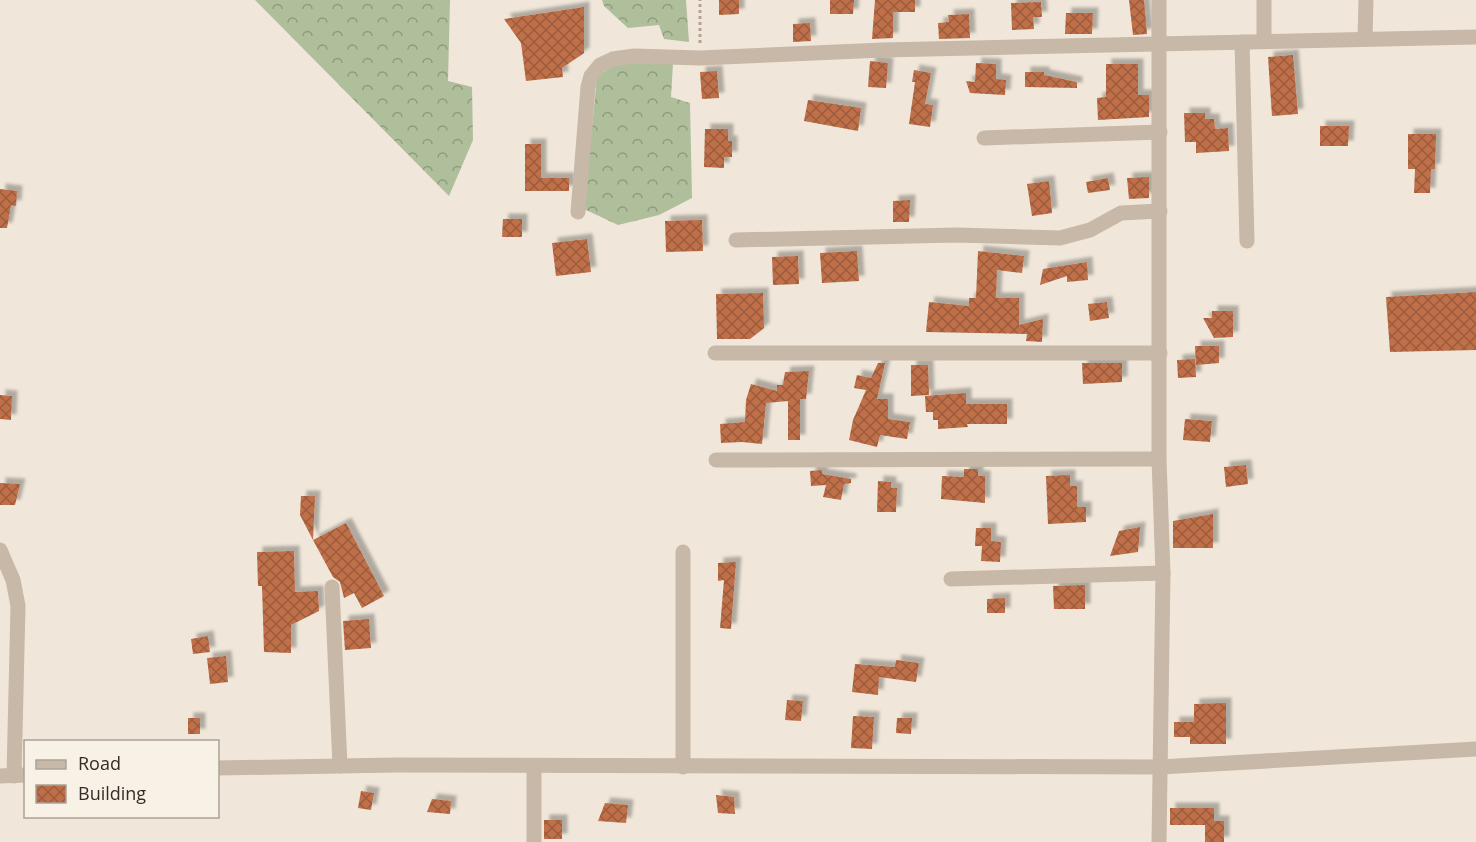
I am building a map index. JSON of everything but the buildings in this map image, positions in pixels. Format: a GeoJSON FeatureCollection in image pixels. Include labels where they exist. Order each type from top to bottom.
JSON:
{"type":"FeatureCollection","features":[{"type":"Feature","properties":{"kind":"street"},"geometry":{"type":"LineString","coordinates":[[1159,0],[1159,459],[1163,573],[1159,842]]}},
{"type":"Feature","properties":{"kind":"street"},"geometry":{"type":"LineString","coordinates":[[1264,0],[1264,42]]}},
{"type":"Feature","properties":{"kind":"street"},"geometry":{"type":"LineString","coordinates":[[1365,38],[1366,0]]}},
{"type":"Feature","properties":{"kind":"street"},"geometry":{"type":"LineString","coordinates":[[578,212],[591,76],[600,65],[613,59],[634,56],[699,58],[883,50],[1476,37]]}},
{"type":"Feature","properties":{"kind":"street"},"geometry":{"type":"LineString","coordinates":[[1242,42],[1247,241]]}},
{"type":"Feature","properties":{"kind":"street"},"geometry":{"type":"LineString","coordinates":[[984,138],[1160,132]]}},
{"type":"Feature","properties":{"kind":"street"},"geometry":{"type":"LineString","coordinates":[[736,240],[957,235],[1070,238],[1121,213],[1160,211]]}},
{"type":"Feature","properties":{"kind":"street"},"geometry":{"type":"LineString","coordinates":[[715,353],[1160,353]]}},
{"type":"Feature","properties":{"kind":"street"},"geometry":{"type":"LineString","coordinates":[[716,460],[1159,459]]}},
{"type":"Feature","properties":{"kind":"street"},"geometry":{"type":"LineString","coordinates":[[0,550],[13,580],[18,606],[13,775]]}},
{"type":"Feature","properties":{"kind":"street"},"geometry":{"type":"LineString","coordinates":[[683,552],[683,766]]}},
{"type":"Feature","properties":{"kind":"street"},"geometry":{"type":"LineString","coordinates":[[951,579],[1163,573]]}},
{"type":"Feature","properties":{"kind":"street"},"geometry":{"type":"LineString","coordinates":[[332,587],[340,766]]}},
{"type":"Feature","properties":{"kind":"street"},"geometry":{"type":"LineString","coordinates":[[219,768],[340,766],[1160,767],[1476,749]]}},
{"type":"Feature","properties":{"kind":"street"},"geometry":{"type":"LineString","coordinates":[[534,766],[534,842]]}},
{"type":"Feature","properties":{"kind":"path"},"geometry":{"type":"LineString","coordinates":[[699,58],[700,0]]}},
{"type":"Feature","properties":{"kind":"green space"},"geometry":{"type":"Polygon","coordinates":[[[255,0],[450,0],[448,81],[472,87],[473,140],[449,196],[255,0]]]}},
{"type":"Feature","properties":{"kind":"green space"},"geometry":{"type":"Polygon","coordinates":[[[602,0],[686,0],[689,42],[664,39],[659,25],[628,28],[604,6],[602,0]]]}},
{"type":"Feature","properties":{"kind":"green space"},"geometry":{"type":"Polygon","coordinates":[[[616,63],[673,63],[671,97],[690,103],[692,198],[659,215],[618,225],[584,209],[597,77],[616,63]]]}}]}
